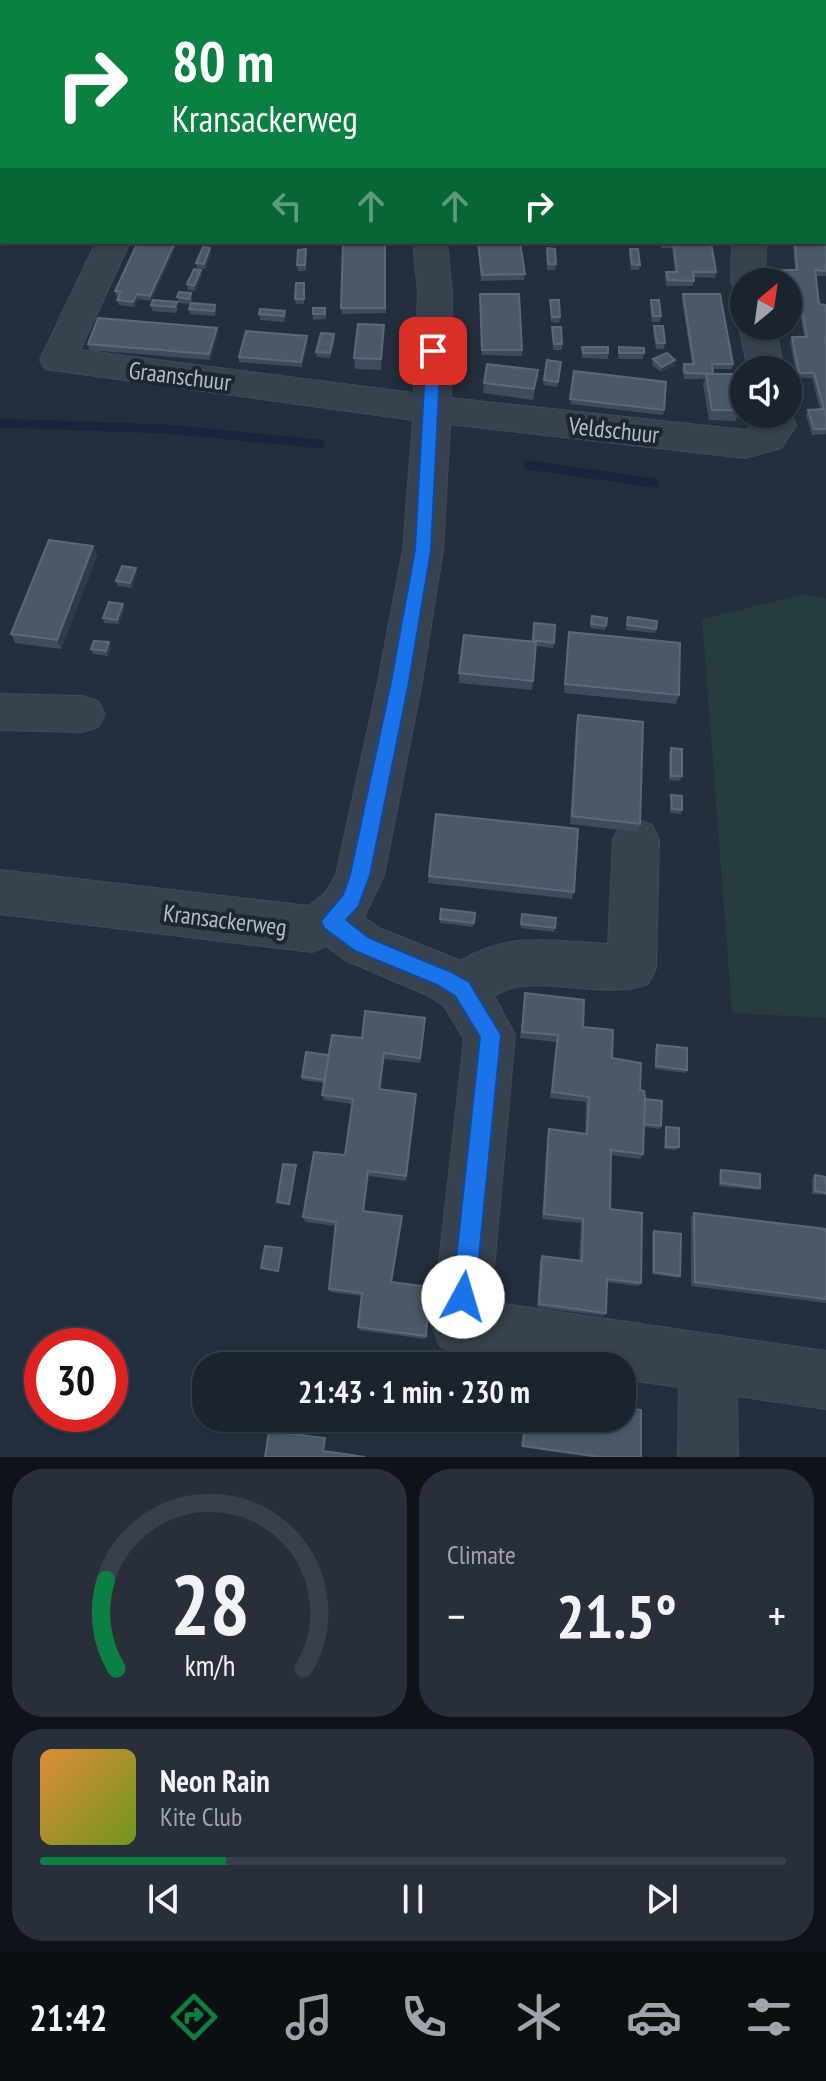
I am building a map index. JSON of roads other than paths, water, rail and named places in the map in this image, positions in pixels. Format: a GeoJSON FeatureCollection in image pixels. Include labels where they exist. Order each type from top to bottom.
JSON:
{"type":"FeatureCollection","features":[{"type":"Feature","properties":{"kind":"street","name":"Graanschuur"},"geometry":{"type":"LineString","coordinates":[[112,244],[58,360],[432,409]]}},
{"type":"Feature","properties":{"kind":"street"},"geometry":{"type":"LineString","coordinates":[[430,244],[435,292],[432,409],[423,550],[399,687],[360,875],[351,901],[331,921],[362,944],[444,978],[462,989],[490,1035],[460,1326],[826,1380]]}},
{"type":"Feature","properties":{"kind":"street"},"geometry":{"type":"LineString","coordinates":[[748,268],[749,244]]}},
{"type":"Feature","properties":{"kind":"street","name":"Veldschuur"},"geometry":{"type":"LineString","coordinates":[[432,409],[745,444],[768,438],[776,428]]}},
{"type":"Feature","properties":{"kind":"street"},"geometry":{"type":"LineString","coordinates":[[0,712],[83,714]]}},
{"type":"Feature","properties":{"kind":"street"},"geometry":{"type":"LineString","coordinates":[[462,989],[496,966],[526,963],[631,968],[636,840]]}},
{"type":"Feature","properties":{"kind":"street","name":"Kransackerweg"},"geometry":{"type":"LineString","coordinates":[[0,892],[277,927],[312,929],[331,921]]}},
{"type":"Feature","properties":{"kind":"street"},"geometry":{"type":"LineString","coordinates":[[708,1363],[708,1457]]}},
{"type":"Feature","properties":{"kind":"waterway"},"geometry":{"type":"LineString","coordinates":[[0,423],[166,429],[320,444]]}},
{"type":"Feature","properties":{"kind":"waterway"},"geometry":{"type":"LineString","coordinates":[[528,465],[654,483]]}}]}
